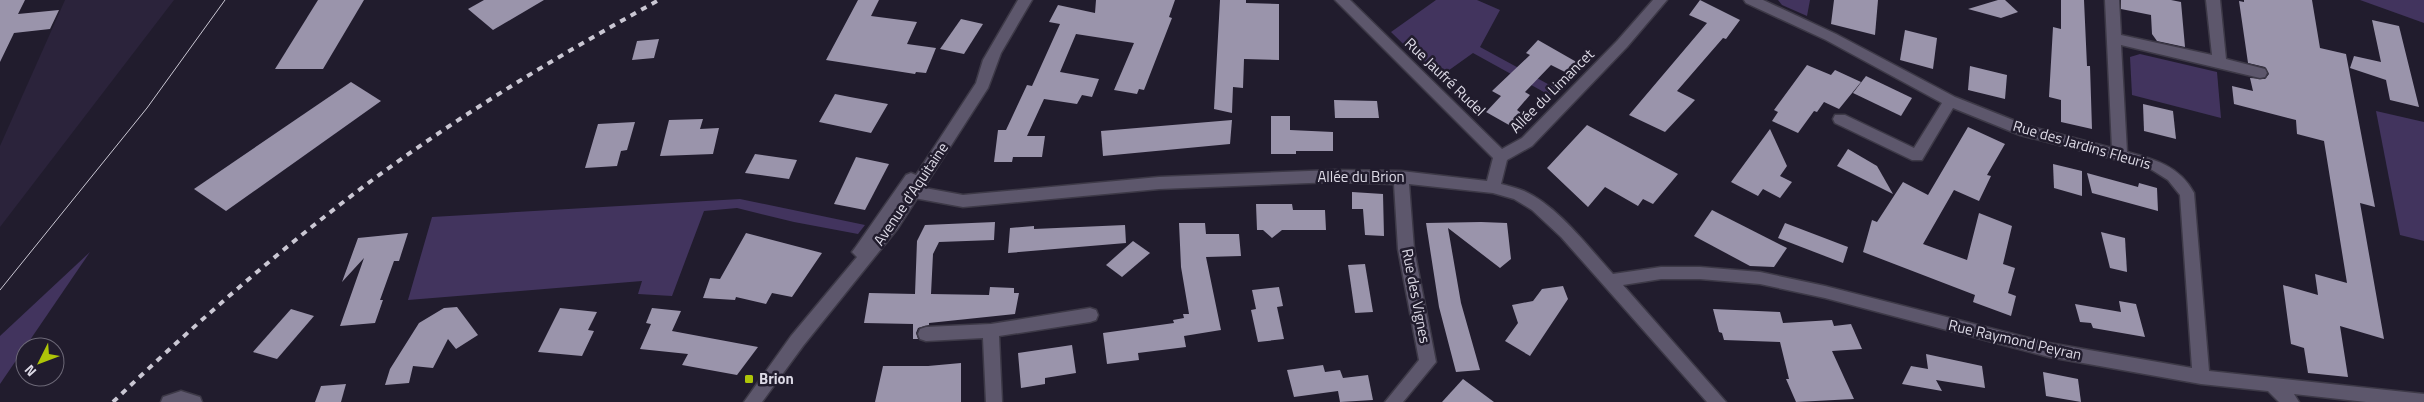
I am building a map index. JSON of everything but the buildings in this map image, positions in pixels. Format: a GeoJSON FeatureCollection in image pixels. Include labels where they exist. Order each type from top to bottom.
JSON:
{"type":"FeatureCollection","features":[{"type":"Feature","properties":{"kind":"street","name":"Avenue d'Aquitaine"},"geometry":{"type":"LineString","coordinates":[[752,402],[811,324],[885,236],[910,190],[982,84],[994,53],[1025,0]]}},
{"type":"Feature","properties":{"kind":"street","name":"Rue Jaufré Rudel"},"geometry":{"type":"LineString","coordinates":[[1342,0],[1501,157]]}},
{"type":"Feature","properties":{"kind":"street","name":"Allée du Limancet"},"geometry":{"type":"LineString","coordinates":[[1501,157],[1527,142],[1622,44],[1660,0]]}},
{"type":"Feature","properties":{"kind":"street"},"geometry":{"type":"LineString","coordinates":[[2112,0],[2112,38],[2120,156]]}},
{"type":"Feature","properties":{"kind":"street"},"geometry":{"type":"LineString","coordinates":[[2212,0],[2219,62]]}},
{"type":"Feature","properties":{"kind":"street","name":"Rue des Jardins Fleuris"},"geometry":{"type":"LineString","coordinates":[[1756,1],[1831,37],[1950,101],[2025,131],[2153,164],[2174,176],[2187,193],[2201,376]]}},
{"type":"Feature","properties":{"kind":"street"},"geometry":{"type":"LineString","coordinates":[[2112,38],[2260,73]]}},
{"type":"Feature","properties":{"kind":"street"},"geometry":{"type":"LineString","coordinates":[[1840,119],[1917,156],[1950,101]]}},
{"type":"Feature","properties":{"kind":"street"},"geometry":{"type":"LineString","coordinates":[[1493,187],[1501,157]]}},
{"type":"Feature","properties":{"kind":"street","name":"Allée du Brion"},"geometry":{"type":"LineString","coordinates":[[910,190],[943,199],[963,201],[1159,183],[1335,176],[1401,177],[1493,187],[1519,195],[1537,206],[1566,233],[1718,402]]}},
{"type":"Feature","properties":{"kind":"street","name":"Rue des Vignes"},"geometry":{"type":"LineString","coordinates":[[1393,402],[1428,362],[1406,249],[1401,177]]}},
{"type":"Feature","properties":{"kind":"street","name":"Rue Raymond Peyran"},"geometry":{"type":"LineString","coordinates":[[1609,281],[1661,273],[1700,273],[1760,278],[1824,292],[2049,350],[2201,376],[2424,401]]}},
{"type":"Feature","properties":{"kind":"street"},"geometry":{"type":"LineString","coordinates":[[926,334],[991,331],[1090,314]]}},
{"type":"Feature","properties":{"kind":"street"},"geometry":{"type":"LineString","coordinates":[[991,331],[994,402]]}},
{"type":"Feature","properties":{"kind":"street"},"geometry":{"type":"LineString","coordinates":[[2271,384],[2291,402]]}},
{"type":"Feature","properties":{"kind":"street"},"geometry":{"type":"LineString","coordinates":[[169,402],[181,398],[194,402]]}},
{"type":"Feature","properties":{"kind":"shaded area"},"geometry":{"type":"Polygon","coordinates":[[[65,0],[174,0],[0,227],[0,146],[65,0]]]}},
{"type":"Feature","properties":{"kind":"shaded area"},"geometry":{"type":"Polygon","coordinates":[[[1436,0],[1477,0],[1500,10],[1480,47],[1557,89],[1551,96],[1473,53],[1438,78],[1391,32],[1436,0]]]}},
{"type":"Feature","properties":{"kind":"shaded area"},"geometry":{"type":"Polygon","coordinates":[[[1778,0],[1810,0],[1807,16],[1782,5],[1778,0]]]}},
{"type":"Feature","properties":{"kind":"shaded area"},"geometry":{"type":"Polygon","coordinates":[[[2360,0],[2424,0],[2424,23],[2360,0]]]}},
{"type":"Feature","properties":{"kind":"shaded area"},"geometry":{"type":"Polygon","coordinates":[[[2140,54],[2217,72],[2221,118],[2132,95],[2130,57],[2140,54]]]}},
{"type":"Feature","properties":{"kind":"shaded area"},"geometry":{"type":"Polygon","coordinates":[[[2376,111],[2424,122],[2424,241],[2400,235],[2376,111]]]}},
{"type":"Feature","properties":{"kind":"shaded area"},"geometry":{"type":"Polygon","coordinates":[[[740,199],[865,225],[858,234],[794,222],[737,208],[704,211],[672,296],[638,294],[642,281],[408,300],[432,217],[740,199]]]}},
{"type":"Feature","properties":{"kind":"shaded area"},"geometry":{"type":"Polygon","coordinates":[[[90,252],[32,337],[15,337],[15,362],[0,384],[0,336],[90,252]]]}},
{"type":"Feature","properties":{"kind":"tram line"},"geometry":{"type":"LineString","coordinates":[[0,290],[147,108],[225,0]]}},
{"type":"Feature","properties":{"kind":"railway"},"geometry":{"type":"LineString","coordinates":[[113,402],[239,288],[304,233],[371,181],[476,108],[659,0]]}},
{"type":"Feature","properties":{"kind":"place","name":"Brion"},"geometry":{"type":"Point","coordinates":[749,379]}}]}
